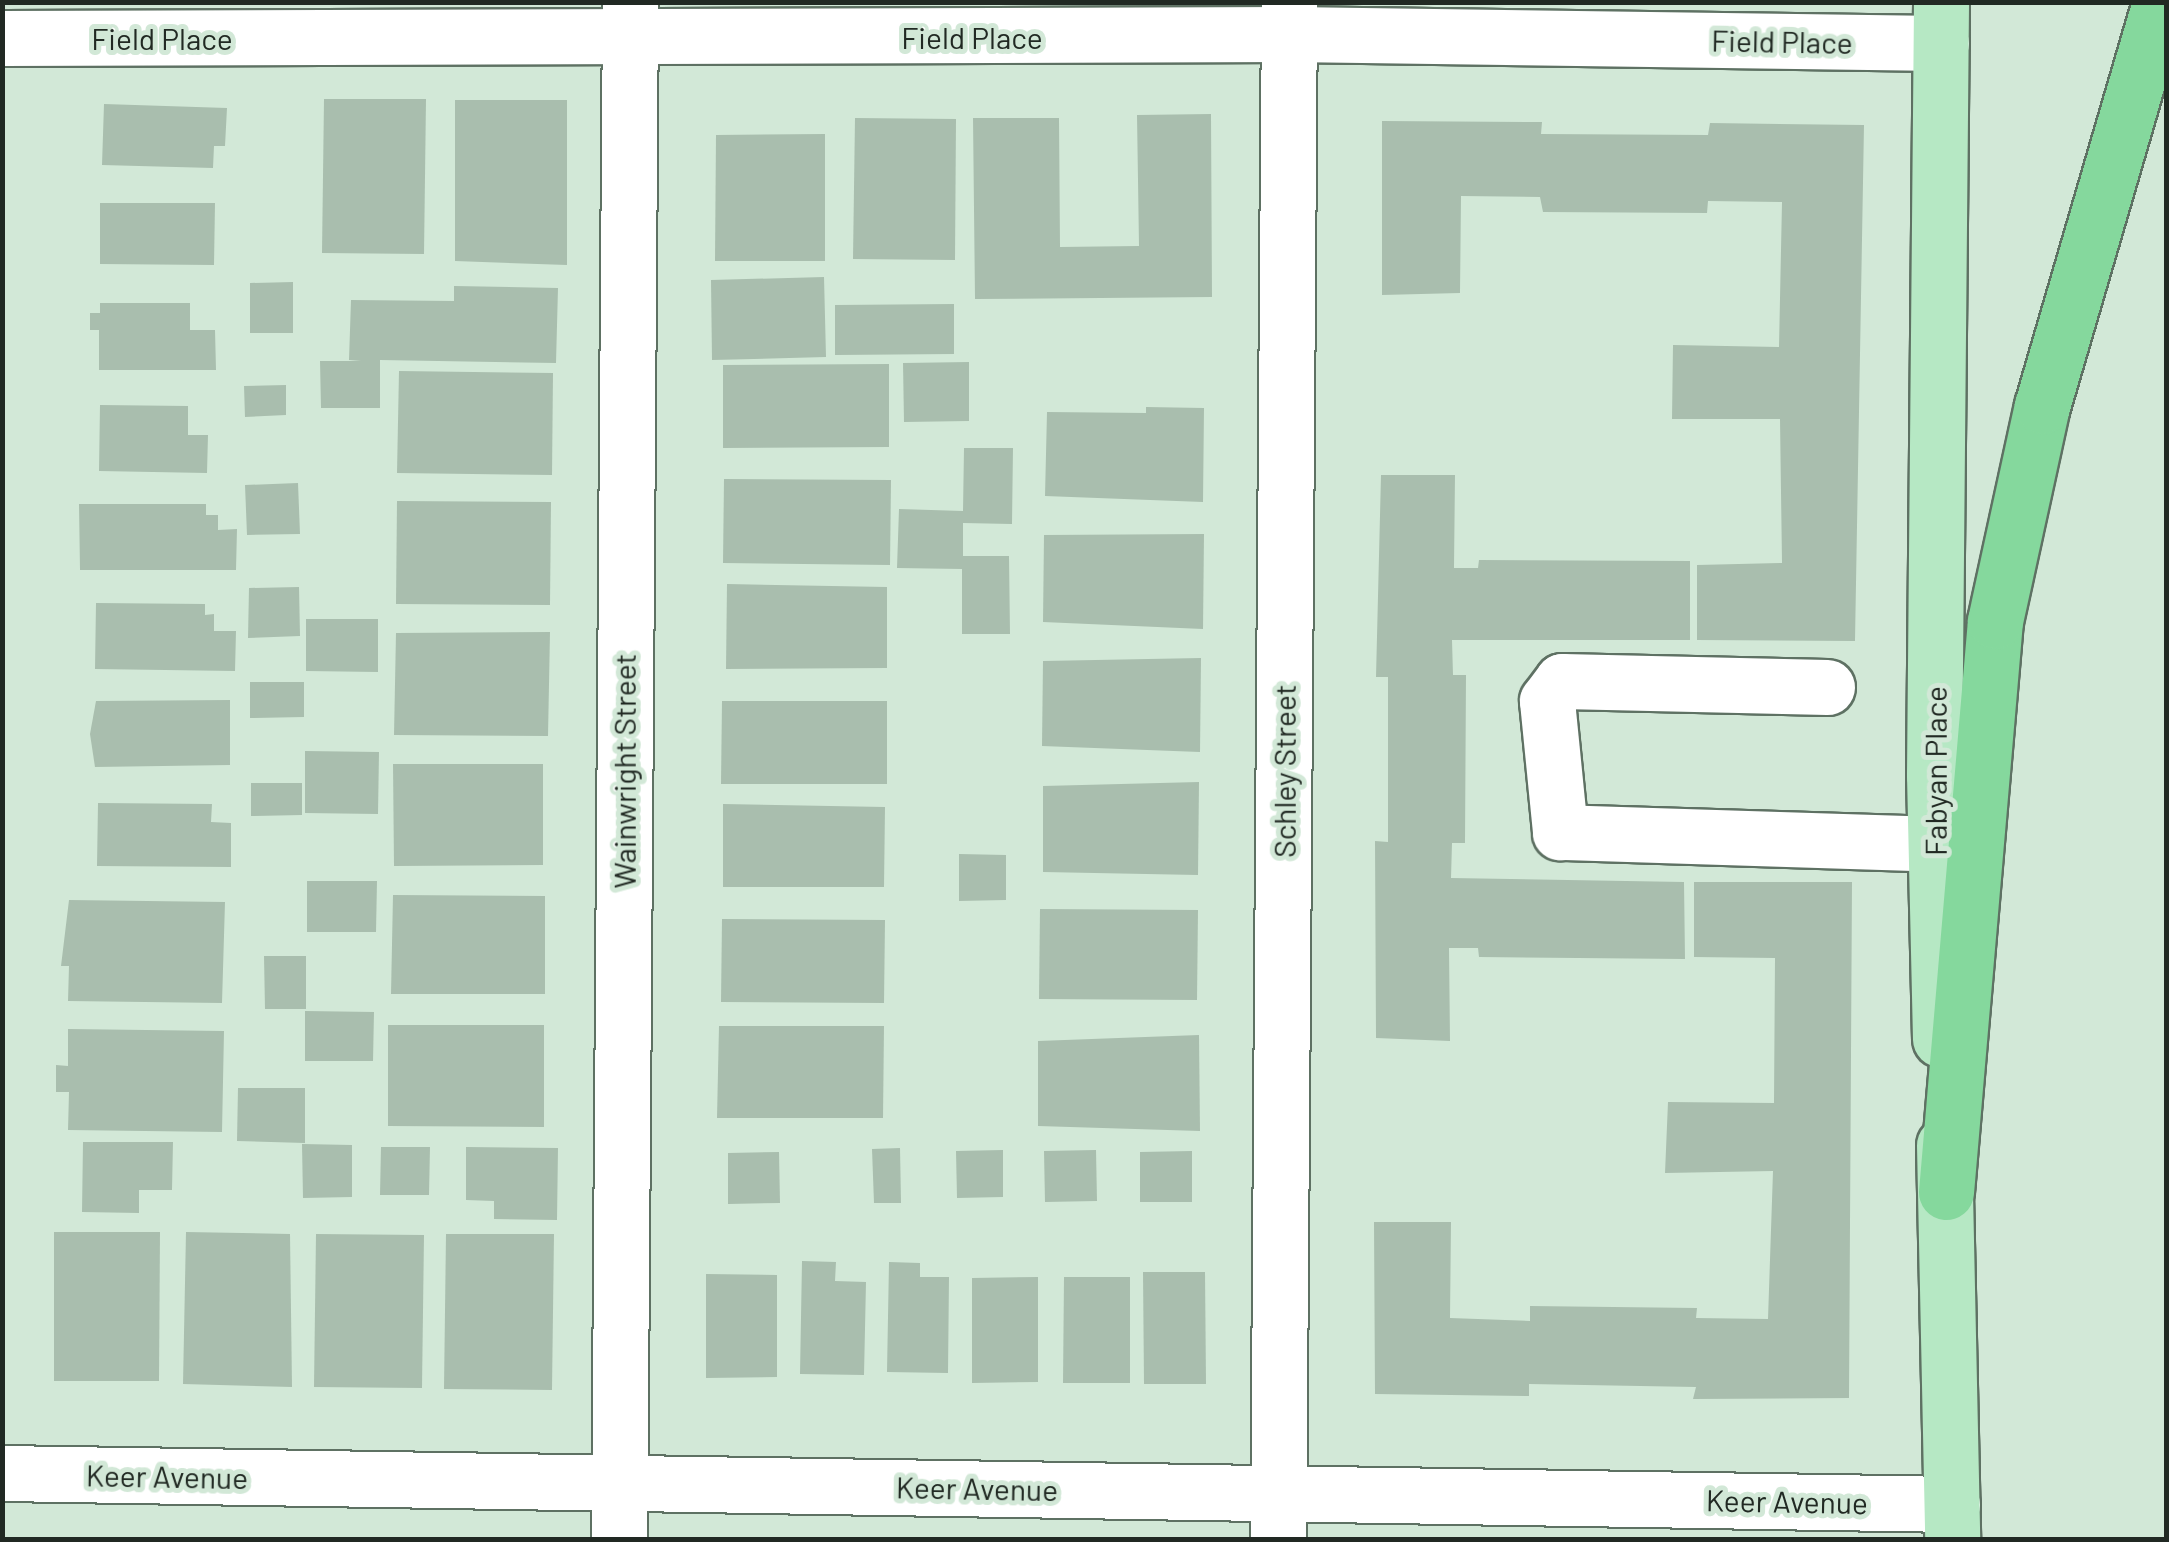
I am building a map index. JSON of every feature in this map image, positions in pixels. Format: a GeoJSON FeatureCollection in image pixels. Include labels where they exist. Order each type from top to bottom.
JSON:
{"type":"FeatureCollection","features":[{"type":"Feature","properties":{"kind":"highway"},"geometry":{"type":"LineString","coordinates":[[1946,1192],[1976,791],[1999,602],[2042,406],[2160,2]]}},
{"type":"Feature","properties":{"kind":"main road","name":"Fabyan Place"},"geometry":{"type":"LineString","coordinates":[[1941,23],[1934,844],[1952,1521]]}},
{"type":"Feature","properties":{"kind":"street","name":"Field Place"},"geometry":{"type":"LineString","coordinates":[[2,38],[629,21],[1290,18],[1941,23]]}},
{"type":"Feature","properties":{"kind":"street","name":"Schley Street"},"geometry":{"type":"LineString","coordinates":[[1278,1516],[1290,18]]}},
{"type":"Feature","properties":{"kind":"street","name":"Wainwright Street"},"geometry":{"type":"LineString","coordinates":[[619,1540],[629,21]]}},
{"type":"Feature","properties":{"kind":"street"},"geometry":{"type":"LineString","coordinates":[[1827,687],[1562,681],[1547,700],[1560,832],[1934,844]]}},
{"type":"Feature","properties":{"kind":"street","name":"Keer Avenue"},"geometry":{"type":"LineString","coordinates":[[2,1473],[620,1483],[1278,1516],[1952,1521]]}},
{"type":"Feature","properties":{"kind":"building"},"geometry":{"type":"Polygon","coordinates":[[[324,99],[426,99],[424,254],[322,253],[324,99]]]}},
{"type":"Feature","properties":{"kind":"building"},"geometry":{"type":"Polygon","coordinates":[[[455,100],[567,100],[567,265],[455,261],[455,100]]]}},
{"type":"Feature","properties":{"kind":"building"},"geometry":{"type":"Polygon","coordinates":[[[104,104],[227,108],[225,146],[214,146],[213,168],[102,165],[104,104]]]}},
{"type":"Feature","properties":{"kind":"building"},"geometry":{"type":"Polygon","coordinates":[[[1211,114],[1212,297],[975,299],[973,118],[1059,118],[1060,247],[1139,246],[1137,115],[1211,114]]]}},
{"type":"Feature","properties":{"kind":"building"},"geometry":{"type":"Polygon","coordinates":[[[855,118],[956,119],[955,260],[853,259],[855,118]]]}},
{"type":"Feature","properties":{"kind":"building"},"geometry":{"type":"Polygon","coordinates":[[[1382,121],[1542,122],[1541,134],[1708,135],[1710,123],[1864,125],[1855,641],[1697,640],[1697,565],[1782,563],[1780,419],[1672,419],[1673,345],[1779,347],[1782,202],[1708,201],[1707,213],[1543,212],[1540,197],[1461,196],[1460,293],[1382,295],[1382,121]]]}},
{"type":"Feature","properties":{"kind":"building"},"geometry":{"type":"Polygon","coordinates":[[[825,134],[825,261],[715,261],[716,135],[825,134]]]}},
{"type":"Feature","properties":{"kind":"building"},"geometry":{"type":"Polygon","coordinates":[[[100,203],[215,203],[214,265],[100,264],[100,203]]]}},
{"type":"Feature","properties":{"kind":"building"},"geometry":{"type":"Polygon","coordinates":[[[824,277],[826,357],[712,360],[711,280],[824,277]]]}},
{"type":"Feature","properties":{"kind":"building"},"geometry":{"type":"Polygon","coordinates":[[[293,282],[293,333],[250,333],[250,283],[293,282]]]}},
{"type":"Feature","properties":{"kind":"building"},"geometry":{"type":"Polygon","coordinates":[[[454,286],[558,288],[556,363],[380,360],[380,408],[321,408],[320,361],[361,361],[349,360],[351,300],[454,301],[454,286]]]}},
{"type":"Feature","properties":{"kind":"building"},"geometry":{"type":"Polygon","coordinates":[[[100,303],[190,303],[190,330],[215,330],[216,370],[99,370],[99,330],[90,330],[90,313],[100,313],[100,303]]]}},
{"type":"Feature","properties":{"kind":"building"},"geometry":{"type":"Polygon","coordinates":[[[954,304],[954,354],[835,355],[835,305],[954,304]]]}},
{"type":"Feature","properties":{"kind":"building"},"geometry":{"type":"Polygon","coordinates":[[[969,362],[969,421],[904,422],[903,363],[969,362]]]}},
{"type":"Feature","properties":{"kind":"building"},"geometry":{"type":"Polygon","coordinates":[[[889,364],[889,447],[723,448],[723,365],[889,364]]]}},
{"type":"Feature","properties":{"kind":"building"},"geometry":{"type":"Polygon","coordinates":[[[399,371],[553,373],[552,475],[397,473],[399,371]]]}},
{"type":"Feature","properties":{"kind":"building"},"geometry":{"type":"Polygon","coordinates":[[[286,385],[286,415],[245,417],[244,386],[286,385]]]}},
{"type":"Feature","properties":{"kind":"building"},"geometry":{"type":"Polygon","coordinates":[[[100,405],[188,406],[188,435],[208,435],[207,473],[99,471],[100,405]]]}},
{"type":"Feature","properties":{"kind":"building"},"geometry":{"type":"Polygon","coordinates":[[[1146,407],[1204,408],[1203,502],[1045,496],[1047,412],[1146,413],[1146,407]]]}},
{"type":"Feature","properties":{"kind":"building"},"geometry":{"type":"Polygon","coordinates":[[[964,448],[1013,448],[1012,524],[963,523],[963,556],[1009,556],[1010,634],[962,634],[962,569],[897,568],[899,509],[963,511],[964,448]]]}},
{"type":"Feature","properties":{"kind":"building"},"geometry":{"type":"Polygon","coordinates":[[[1381,475],[1455,475],[1454,568],[1478,568],[1479,560],[1690,561],[1690,640],[1452,640],[1453,675],[1466,675],[1465,843],[1452,843],[1451,878],[1684,882],[1685,959],[1479,957],[1478,948],[1449,948],[1450,1041],[1376,1038],[1375,841],[1388,842],[1388,677],[1376,677],[1381,475]]]}},
{"type":"Feature","properties":{"kind":"building"},"geometry":{"type":"Polygon","coordinates":[[[724,479],[891,480],[890,565],[723,563],[724,479]]]}},
{"type":"Feature","properties":{"kind":"building"},"geometry":{"type":"Polygon","coordinates":[[[298,483],[300,534],[247,535],[245,485],[298,483]]]}},
{"type":"Feature","properties":{"kind":"building"},"geometry":{"type":"Polygon","coordinates":[[[397,501],[551,502],[550,605],[396,604],[397,501]]]}},
{"type":"Feature","properties":{"kind":"building"},"geometry":{"type":"Polygon","coordinates":[[[79,504],[206,504],[206,515],[218,515],[218,530],[237,529],[236,570],[80,570],[79,504]]]}},
{"type":"Feature","properties":{"kind":"building"},"geometry":{"type":"Polygon","coordinates":[[[1204,534],[1203,629],[1043,622],[1044,535],[1204,534]]]}},
{"type":"Feature","properties":{"kind":"building"},"geometry":{"type":"Polygon","coordinates":[[[727,584],[887,587],[887,668],[726,669],[727,584]]]}},
{"type":"Feature","properties":{"kind":"building"},"geometry":{"type":"Polygon","coordinates":[[[299,587],[300,636],[248,638],[249,588],[299,587]]]}},
{"type":"Feature","properties":{"kind":"building"},"geometry":{"type":"Polygon","coordinates":[[[96,603],[205,604],[205,615],[214,614],[214,631],[236,631],[235,671],[95,669],[96,603]]]}},
{"type":"Feature","properties":{"kind":"building"},"geometry":{"type":"Polygon","coordinates":[[[306,619],[378,619],[378,672],[306,671],[306,619]]]}},
{"type":"Feature","properties":{"kind":"building"},"geometry":{"type":"Polygon","coordinates":[[[550,632],[548,736],[394,735],[396,633],[550,632]]]}},
{"type":"Feature","properties":{"kind":"building"},"geometry":{"type":"Polygon","coordinates":[[[1201,658],[1200,752],[1042,746],[1043,661],[1201,658]]]}},
{"type":"Feature","properties":{"kind":"building"},"geometry":{"type":"Polygon","coordinates":[[[250,682],[304,682],[304,717],[250,718],[250,682]]]}},
{"type":"Feature","properties":{"kind":"building"},"geometry":{"type":"Polygon","coordinates":[[[230,700],[230,765],[95,767],[90,734],[96,701],[230,700]]]}},
{"type":"Feature","properties":{"kind":"building"},"geometry":{"type":"Polygon","coordinates":[[[722,701],[887,701],[887,784],[721,784],[722,701]]]}},
{"type":"Feature","properties":{"kind":"building"},"geometry":{"type":"Polygon","coordinates":[[[305,751],[379,752],[378,814],[305,813],[305,751]]]}},
{"type":"Feature","properties":{"kind":"building"},"geometry":{"type":"Polygon","coordinates":[[[393,764],[543,764],[543,865],[394,866],[393,764]]]}},
{"type":"Feature","properties":{"kind":"building"},"geometry":{"type":"Polygon","coordinates":[[[1199,782],[1198,875],[1043,872],[1043,786],[1199,782]]]}},
{"type":"Feature","properties":{"kind":"building"},"geometry":{"type":"Polygon","coordinates":[[[251,783],[302,783],[302,815],[251,816],[251,783]]]}},
{"type":"Feature","properties":{"kind":"building"},"geometry":{"type":"Polygon","coordinates":[[[98,803],[212,804],[211,822],[231,823],[231,867],[97,866],[98,803]]]}},
{"type":"Feature","properties":{"kind":"building"},"geometry":{"type":"Polygon","coordinates":[[[723,804],[885,807],[884,887],[723,887],[723,804]]]}},
{"type":"Feature","properties":{"kind":"building"},"geometry":{"type":"Polygon","coordinates":[[[959,854],[1006,855],[1006,900],[959,901],[959,854]]]}},
{"type":"Feature","properties":{"kind":"building"},"geometry":{"type":"Polygon","coordinates":[[[307,881],[377,881],[376,932],[307,932],[307,881]]]}},
{"type":"Feature","properties":{"kind":"building"},"geometry":{"type":"Polygon","coordinates":[[[1694,882],[1852,882],[1849,1398],[1693,1399],[1696,1387],[1529,1384],[1529,1396],[1375,1394],[1374,1222],[1451,1222],[1450,1318],[1530,1321],[1530,1306],[1697,1308],[1696,1318],[1768,1319],[1773,1171],[1665,1173],[1668,1102],[1774,1103],[1775,958],[1694,957],[1694,882]]]}},
{"type":"Feature","properties":{"kind":"building"},"geometry":{"type":"Polygon","coordinates":[[[393,895],[545,896],[545,994],[391,994],[393,895]]]}},
{"type":"Feature","properties":{"kind":"building"},"geometry":{"type":"Polygon","coordinates":[[[69,900],[225,902],[222,1003],[68,1001],[69,966],[61,966],[69,900]]]}},
{"type":"Feature","properties":{"kind":"building"},"geometry":{"type":"Polygon","coordinates":[[[1040,909],[1198,910],[1197,1000],[1039,999],[1040,909]]]}},
{"type":"Feature","properties":{"kind":"building"},"geometry":{"type":"Polygon","coordinates":[[[722,919],[885,920],[884,1003],[721,1002],[722,919]]]}},
{"type":"Feature","properties":{"kind":"building"},"geometry":{"type":"Polygon","coordinates":[[[264,956],[306,956],[306,1009],[265,1009],[264,956]]]}},
{"type":"Feature","properties":{"kind":"building"},"geometry":{"type":"Polygon","coordinates":[[[305,1011],[374,1012],[373,1061],[305,1061],[305,1011]]]}},
{"type":"Feature","properties":{"kind":"building"},"geometry":{"type":"Polygon","coordinates":[[[388,1025],[544,1025],[544,1127],[388,1126],[388,1025]]]}},
{"type":"Feature","properties":{"kind":"building"},"geometry":{"type":"Polygon","coordinates":[[[719,1026],[884,1026],[883,1118],[717,1118],[719,1026]]]}},
{"type":"Feature","properties":{"kind":"building"},"geometry":{"type":"Polygon","coordinates":[[[68,1029],[224,1031],[222,1132],[68,1130],[69,1092],[56,1092],[56,1065],[68,1066],[68,1029]]]}},
{"type":"Feature","properties":{"kind":"building"},"geometry":{"type":"Polygon","coordinates":[[[1199,1035],[1200,1131],[1038,1126],[1038,1041],[1199,1035]]]}},
{"type":"Feature","properties":{"kind":"building"},"geometry":{"type":"Polygon","coordinates":[[[238,1088],[305,1088],[305,1143],[237,1141],[238,1088]]]}},
{"type":"Feature","properties":{"kind":"building"},"geometry":{"type":"Polygon","coordinates":[[[83,1142],[173,1142],[172,1190],[139,1190],[139,1213],[82,1212],[83,1142]]]}},
{"type":"Feature","properties":{"kind":"building"},"geometry":{"type":"Polygon","coordinates":[[[302,1144],[352,1145],[352,1197],[303,1198],[302,1144]]]}},
{"type":"Feature","properties":{"kind":"building"},"geometry":{"type":"Polygon","coordinates":[[[381,1147],[430,1147],[429,1195],[380,1195],[381,1147]]]}},
{"type":"Feature","properties":{"kind":"building"},"geometry":{"type":"Polygon","coordinates":[[[466,1147],[558,1148],[557,1220],[494,1219],[494,1201],[466,1200],[466,1147]]]}},
{"type":"Feature","properties":{"kind":"building"},"geometry":{"type":"Polygon","coordinates":[[[900,1148],[901,1203],[874,1203],[872,1149],[900,1148]]]}},
{"type":"Feature","properties":{"kind":"building"},"geometry":{"type":"Polygon","coordinates":[[[1003,1150],[1003,1197],[957,1198],[956,1151],[1003,1150]]]}},
{"type":"Feature","properties":{"kind":"building"},"geometry":{"type":"Polygon","coordinates":[[[1096,1150],[1097,1201],[1045,1202],[1044,1151],[1096,1150]]]}},
{"type":"Feature","properties":{"kind":"building"},"geometry":{"type":"Polygon","coordinates":[[[1192,1151],[1192,1202],[1140,1202],[1140,1152],[1192,1151]]]}},
{"type":"Feature","properties":{"kind":"building"},"geometry":{"type":"Polygon","coordinates":[[[779,1152],[780,1203],[728,1204],[728,1153],[779,1152]]]}},
{"type":"Feature","properties":{"kind":"building"},"geometry":{"type":"Polygon","coordinates":[[[54,1232],[160,1232],[159,1381],[54,1381],[54,1232]]]}},
{"type":"Feature","properties":{"kind":"building"},"geometry":{"type":"Polygon","coordinates":[[[186,1232],[290,1234],[292,1387],[183,1384],[186,1232]]]}},
{"type":"Feature","properties":{"kind":"building"},"geometry":{"type":"Polygon","coordinates":[[[316,1234],[424,1235],[422,1388],[314,1387],[316,1234]]]}},
{"type":"Feature","properties":{"kind":"building"},"geometry":{"type":"Polygon","coordinates":[[[446,1234],[554,1234],[552,1390],[444,1389],[446,1234]]]}},
{"type":"Feature","properties":{"kind":"building"},"geometry":{"type":"Polygon","coordinates":[[[802,1261],[836,1262],[835,1281],[866,1282],[864,1375],[800,1374],[802,1261]]]}},
{"type":"Feature","properties":{"kind":"building"},"geometry":{"type":"Polygon","coordinates":[[[889,1262],[920,1263],[920,1277],[949,1277],[948,1373],[887,1372],[889,1262]]]}},
{"type":"Feature","properties":{"kind":"building"},"geometry":{"type":"Polygon","coordinates":[[[1143,1272],[1205,1272],[1206,1384],[1144,1384],[1143,1272]]]}},
{"type":"Feature","properties":{"kind":"building"},"geometry":{"type":"Polygon","coordinates":[[[706,1274],[777,1275],[777,1377],[706,1378],[706,1274]]]}},
{"type":"Feature","properties":{"kind":"building"},"geometry":{"type":"Polygon","coordinates":[[[1038,1277],[1038,1382],[972,1383],[972,1278],[1038,1277]]]}},
{"type":"Feature","properties":{"kind":"building"},"geometry":{"type":"Polygon","coordinates":[[[1064,1277],[1130,1277],[1130,1383],[1063,1383],[1064,1277]]]}}]}
